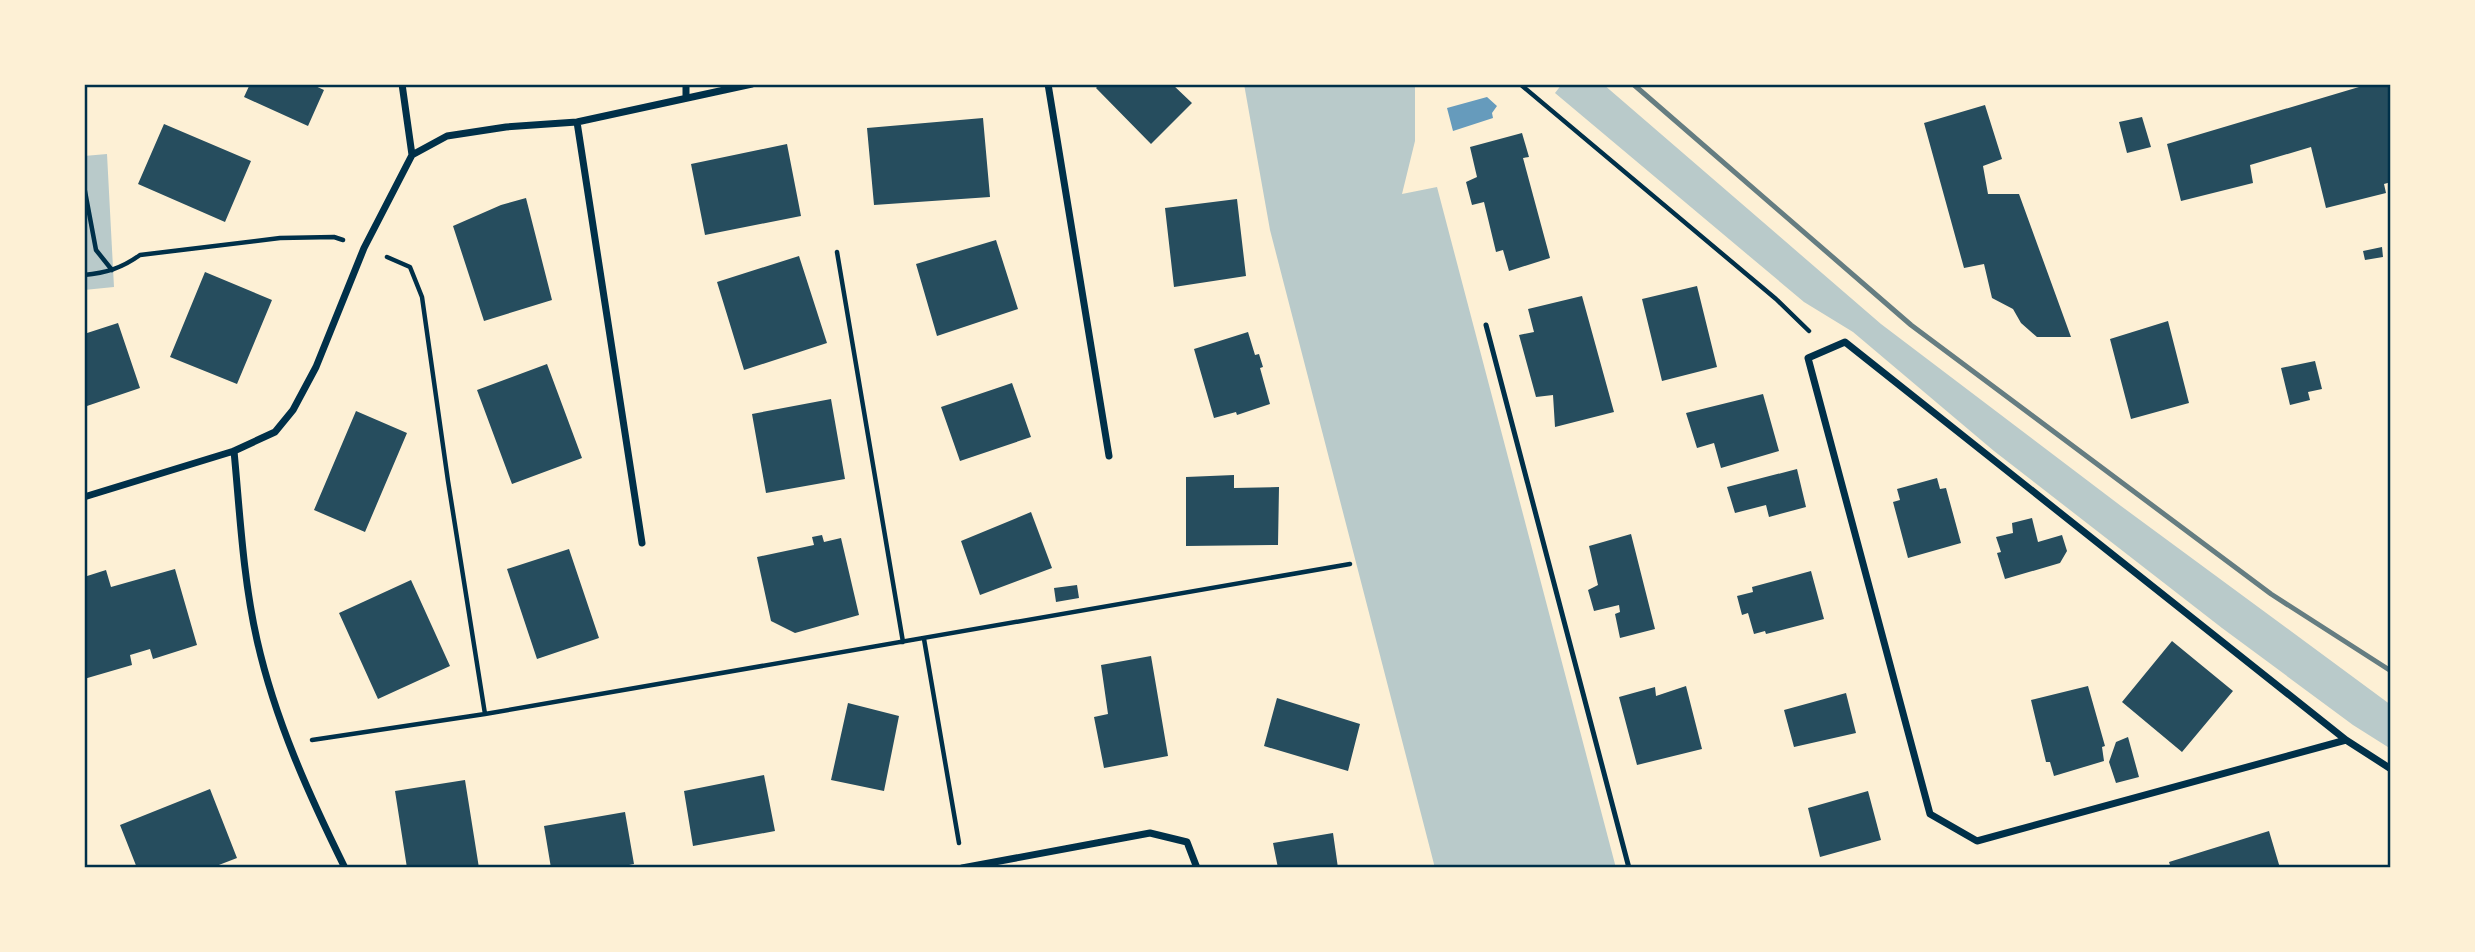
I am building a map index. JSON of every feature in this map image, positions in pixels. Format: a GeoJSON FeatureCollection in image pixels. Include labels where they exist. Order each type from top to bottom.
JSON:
{"type":"FeatureCollection","features":[{"type":"Feature","properties":{"kind":"street"},"geometry":{"type":"LineString","coordinates":[[402,84],[412,155]]}},
{"type":"Feature","properties":{"kind":"street"},"geometry":{"type":"LineString","coordinates":[[686,84],[687,97]]}},
{"type":"Feature","properties":{"kind":"street"},"geometry":{"type":"LineString","coordinates":[[84,497],[234,451],[275,432],[293,410],[316,367],[364,248],[412,155],[447,136],[506,127],[577,122],[752,84]]}},
{"type":"Feature","properties":{"kind":"street"},"geometry":{"type":"LineString","coordinates":[[1048,84],[1110,456]]}},
{"type":"Feature","properties":{"kind":"street"},"geometry":{"type":"LineString","coordinates":[[577,122],[642,543]]}},
{"type":"Feature","properties":{"kind":"street"},"geometry":{"type":"LineString","coordinates":[[2346,740],[1977,841],[1930,814],[1808,358],[1845,342],[2346,740],[2391,769]]}},
{"type":"Feature","properties":{"kind":"street"},"geometry":{"type":"LineString","coordinates":[[234,451],[245,578],[257,642],[288,742],[345,868]]}},
{"type":"Feature","properties":{"kind":"street"},"geometry":{"type":"LineString","coordinates":[[963,868],[1150,833],[1187,842],[1197,868]]}},
{"type":"Feature","properties":{"kind":"lane"},"geometry":{"type":"LineString","coordinates":[[1486,325],[1629,868]]}},
{"type":"Feature","properties":{"kind":"path"},"geometry":{"type":"LineString","coordinates":[[1520,84],[1776,299],[1828,349]]}},
{"type":"Feature","properties":{"kind":"path"},"geometry":{"type":"LineString","coordinates":[[84,186],[96,250],[112,270]]}},
{"type":"Feature","properties":{"kind":"path"},"geometry":{"type":"LineString","coordinates":[[84,275],[124,266],[140,255],[280,238],[334,237],[410,267],[422,297],[485,714]]}},
{"type":"Feature","properties":{"kind":"path"},"geometry":{"type":"LineString","coordinates":[[837,253],[904,642]]}},
{"type":"Feature","properties":{"kind":"path"},"geometry":{"type":"LineString","coordinates":[[288,742],[485,714],[1350,564]]}},
{"type":"Feature","properties":{"kind":"path"},"geometry":{"type":"LineString","coordinates":[[924,639],[963,868]]}},
{"type":"Feature","properties":{"kind":"shaded area"},"geometry":{"type":"Polygon","coordinates":[[[1244,84],[1415,84],[1415,141],[1402,194],[1437,187],[1616,868],[1435,868],[1270,230],[1244,84]]]}},
{"type":"Feature","properties":{"kind":"shaded area"},"geometry":{"type":"Polygon","coordinates":[[[1562,84],[1603,84],[1881,324],[2121,506],[2391,705],[2391,749],[2353,725],[2222,628],[1994,451],[1853,332],[1804,302],[1555,93],[1562,84]]]}},
{"type":"Feature","properties":{"kind":"shaded area"},"geometry":{"type":"Polygon","coordinates":[[[107,154],[114,287],[84,290],[84,156],[107,154]]]}},
{"type":"Feature","properties":{"kind":"water"},"geometry":{"type":"Polygon","coordinates":[[[1487,97],[1497,106],[1492,113],[1493,118],[1453,131],[1447,108],[1487,97]]]}},
{"type":"Feature","properties":{"kind":"building"},"geometry":{"type":"Polygon","coordinates":[[[250,84],[311,84],[324,90],[308,126],[244,97],[250,84]]]}},
{"type":"Feature","properties":{"kind":"building"},"geometry":{"type":"Polygon","coordinates":[[[1100,84],[1172,84],[1192,103],[1151,144],[1096,88],[1100,84]]]}},
{"type":"Feature","properties":{"kind":"building"},"geometry":{"type":"Polygon","coordinates":[[[2369,84],[2391,84],[2391,182],[2384,184],[2386,193],[2326,208],[2311,147],[2250,165],[2253,183],[2181,201],[2167,144],[2369,84]]]}},
{"type":"Feature","properties":{"kind":"building"},"geometry":{"type":"Polygon","coordinates":[[[1985,105],[2002,159],[1983,166],[1988,194],[2019,194],[2071,337],[2037,337],[2021,323],[2013,309],[1992,298],[1984,264],[1964,268],[1924,123],[1985,105]]]}},
{"type":"Feature","properties":{"kind":"building"},"geometry":{"type":"Polygon","coordinates":[[[2142,117],[2151,147],[2127,153],[2119,122],[2142,117]]]}},
{"type":"Feature","properties":{"kind":"building"},"geometry":{"type":"Polygon","coordinates":[[[983,118],[990,197],[874,205],[867,128],[983,118]]]}},
{"type":"Feature","properties":{"kind":"building"},"geometry":{"type":"Polygon","coordinates":[[[164,124],[251,161],[225,222],[138,184],[164,124]]]}},
{"type":"Feature","properties":{"kind":"building"},"geometry":{"type":"Polygon","coordinates":[[[1522,133],[1529,157],[1523,158],[1550,258],[1509,271],[1503,250],[1496,252],[1484,202],[1472,205],[1466,182],[1477,177],[1470,147],[1522,133]]]}},
{"type":"Feature","properties":{"kind":"building"},"geometry":{"type":"Polygon","coordinates":[[[787,144],[801,216],[705,235],[691,164],[787,144]]]}},
{"type":"Feature","properties":{"kind":"building"},"geometry":{"type":"Polygon","coordinates":[[[526,198],[552,300],[484,321],[453,226],[501,205],[526,198]]]}},
{"type":"Feature","properties":{"kind":"building"},"geometry":{"type":"Polygon","coordinates":[[[1237,199],[1246,276],[1174,287],[1165,208],[1237,199]]]}},
{"type":"Feature","properties":{"kind":"building"},"geometry":{"type":"Polygon","coordinates":[[[996,240],[1018,309],[937,336],[916,264],[996,240]]]}},
{"type":"Feature","properties":{"kind":"building"},"geometry":{"type":"Polygon","coordinates":[[[2382,247],[2383,257],[2365,260],[2363,251],[2382,247]]]}},
{"type":"Feature","properties":{"kind":"building"},"geometry":{"type":"Polygon","coordinates":[[[799,256],[827,343],[744,370],[717,282],[799,256]]]}},
{"type":"Feature","properties":{"kind":"building"},"geometry":{"type":"Polygon","coordinates":[[[205,272],[272,300],[237,384],[170,357],[205,272]]]}},
{"type":"Feature","properties":{"kind":"building"},"geometry":{"type":"Polygon","coordinates":[[[1697,286],[1717,367],[1662,381],[1642,299],[1697,286]]]}},
{"type":"Feature","properties":{"kind":"building"},"geometry":{"type":"Polygon","coordinates":[[[1582,296],[1614,412],[1555,427],[1553,395],[1536,397],[1519,335],[1534,332],[1528,309],[1582,296]]]}},
{"type":"Feature","properties":{"kind":"building"},"geometry":{"type":"Polygon","coordinates":[[[2168,321],[2189,403],[2131,419],[2110,339],[2168,321]]]}},
{"type":"Feature","properties":{"kind":"building"},"geometry":{"type":"Polygon","coordinates":[[[118,323],[140,388],[84,407],[84,334],[118,323]]]}},
{"type":"Feature","properties":{"kind":"building"},"geometry":{"type":"Polygon","coordinates":[[[1248,332],[1255,355],[1259,354],[1263,367],[1260,368],[1270,404],[1237,415],[1236,412],[1214,418],[1194,349],[1248,332]]]}},
{"type":"Feature","properties":{"kind":"building"},"geometry":{"type":"Polygon","coordinates":[[[2315,361],[2322,389],[2308,392],[2310,400],[2290,405],[2281,368],[2315,361]]]}},
{"type":"Feature","properties":{"kind":"building"},"geometry":{"type":"Polygon","coordinates":[[[547,364],[582,458],[512,484],[477,390],[547,364]]]}},
{"type":"Feature","properties":{"kind":"building"},"geometry":{"type":"Polygon","coordinates":[[[1012,383],[1031,437],[960,461],[941,407],[1012,383]]]}},
{"type":"Feature","properties":{"kind":"building"},"geometry":{"type":"Polygon","coordinates":[[[1763,394],[1779,451],[1721,468],[1714,443],[1697,448],[1686,413],[1763,394]]]}},
{"type":"Feature","properties":{"kind":"building"},"geometry":{"type":"Polygon","coordinates":[[[831,399],[845,479],[766,493],[752,414],[831,399]]]}},
{"type":"Feature","properties":{"kind":"building"},"geometry":{"type":"Polygon","coordinates":[[[356,411],[407,433],[365,532],[314,510],[356,411]]]}},
{"type":"Feature","properties":{"kind":"building"},"geometry":{"type":"Polygon","coordinates":[[[1797,469],[1806,507],[1769,517],[1766,505],[1735,513],[1727,487],[1797,469]]]}},
{"type":"Feature","properties":{"kind":"building"},"geometry":{"type":"Polygon","coordinates":[[[1234,475],[1234,488],[1279,487],[1278,545],[1186,546],[1186,477],[1234,475]]]}},
{"type":"Feature","properties":{"kind":"building"},"geometry":{"type":"Polygon","coordinates":[[[1937,478],[1940,489],[1946,488],[1961,543],[1908,558],[1893,502],[1900,500],[1897,489],[1937,478]]]}},
{"type":"Feature","properties":{"kind":"building"},"geometry":{"type":"Polygon","coordinates":[[[1031,512],[1052,568],[980,595],[961,541],[1031,512]]]}},
{"type":"Feature","properties":{"kind":"building"},"geometry":{"type":"Polygon","coordinates":[[[2032,518],[2038,542],[2062,535],[2067,551],[2060,563],[2005,579],[1997,553],[2001,552],[1996,537],[2013,533],[2012,523],[2032,518]]]}},
{"type":"Feature","properties":{"kind":"building"},"geometry":{"type":"Polygon","coordinates":[[[1631,534],[1655,629],[1620,638],[1615,614],[1620,612],[1619,605],[1594,611],[1588,590],[1598,585],[1589,546],[1631,534]]]}},
{"type":"Feature","properties":{"kind":"building"},"geometry":{"type":"Polygon","coordinates":[[[822,535],[824,542],[841,538],[859,615],[795,633],[771,621],[757,557],[814,545],[812,537],[822,535]]]}},
{"type":"Feature","properties":{"kind":"building"},"geometry":{"type":"Polygon","coordinates":[[[569,549],[599,638],[537,659],[507,569],[569,549]]]}},
{"type":"Feature","properties":{"kind":"building"},"geometry":{"type":"Polygon","coordinates":[[[175,569],[197,645],[153,659],[150,649],[130,655],[132,665],[84,679],[84,577],[106,570],[111,587],[175,569]]]}},
{"type":"Feature","properties":{"kind":"building"},"geometry":{"type":"Polygon","coordinates":[[[1811,571],[1824,619],[1766,634],[1765,631],[1754,634],[1748,613],[1742,615],[1737,596],[1753,592],[1752,587],[1811,571]]]}},
{"type":"Feature","properties":{"kind":"building"},"geometry":{"type":"Polygon","coordinates":[[[411,580],[450,666],[378,699],[339,613],[411,580]]]}},
{"type":"Feature","properties":{"kind":"building"},"geometry":{"type":"Polygon","coordinates":[[[1077,585],[1079,598],[1056,602],[1054,588],[1077,585]]]}},
{"type":"Feature","properties":{"kind":"building"},"geometry":{"type":"Polygon","coordinates":[[[2172,641],[2233,691],[2182,752],[2122,702],[2172,641]]]}},
{"type":"Feature","properties":{"kind":"building"},"geometry":{"type":"Polygon","coordinates":[[[1151,656],[1168,756],[1104,768],[1094,717],[1108,714],[1101,665],[1151,656]]]}},
{"type":"Feature","properties":{"kind":"building"},"geometry":{"type":"Polygon","coordinates":[[[1686,686],[1702,749],[1637,765],[1619,697],[1655,687],[1656,696],[1686,686]]]}},
{"type":"Feature","properties":{"kind":"building"},"geometry":{"type":"Polygon","coordinates":[[[2088,686],[2105,746],[2102,747],[2104,761],[2054,776],[2050,762],[2046,762],[2031,700],[2088,686]]]}},
{"type":"Feature","properties":{"kind":"building"},"geometry":{"type":"Polygon","coordinates":[[[1846,693],[1856,733],[1794,747],[1784,710],[1846,693]]]}},
{"type":"Feature","properties":{"kind":"building"},"geometry":{"type":"Polygon","coordinates":[[[1277,698],[1360,724],[1348,771],[1264,746],[1277,698]]]}},
{"type":"Feature","properties":{"kind":"building"},"geometry":{"type":"Polygon","coordinates":[[[848,703],[899,716],[884,791],[831,780],[848,703]]]}},
{"type":"Feature","properties":{"kind":"building"},"geometry":{"type":"Polygon","coordinates":[[[2128,737],[2139,777],[2116,783],[2109,762],[2116,742],[2128,737]]]}},
{"type":"Feature","properties":{"kind":"building"},"geometry":{"type":"Polygon","coordinates":[[[764,775],[775,831],[693,846],[684,791],[764,775]]]}},
{"type":"Feature","properties":{"kind":"building"},"geometry":{"type":"Polygon","coordinates":[[[465,780],[479,868],[407,868],[395,791],[465,780]]]}},
{"type":"Feature","properties":{"kind":"building"},"geometry":{"type":"Polygon","coordinates":[[[210,789],[237,858],[211,868],[137,868],[120,825],[210,789]]]}},
{"type":"Feature","properties":{"kind":"building"},"geometry":{"type":"Polygon","coordinates":[[[1868,791],[1881,840],[1820,857],[1808,808],[1868,791]]]}},
{"type":"Feature","properties":{"kind":"building"},"geometry":{"type":"Polygon","coordinates":[[[625,812],[634,864],[614,868],[551,868],[544,826],[625,812]]]}},
{"type":"Feature","properties":{"kind":"building"},"geometry":{"type":"Polygon","coordinates":[[[2269,831],[2280,868],[2171,868],[2169,862],[2269,831]]]}},
{"type":"Feature","properties":{"kind":"building"},"geometry":{"type":"Polygon","coordinates":[[[1333,833],[1338,868],[1278,868],[1273,843],[1333,833]]]}},
{"type":"Feature","properties":{"kind":"railway"},"geometry":{"type":"LineString","coordinates":[[1633,84],[1911,325],[2271,594],[2391,671]]}}]}
